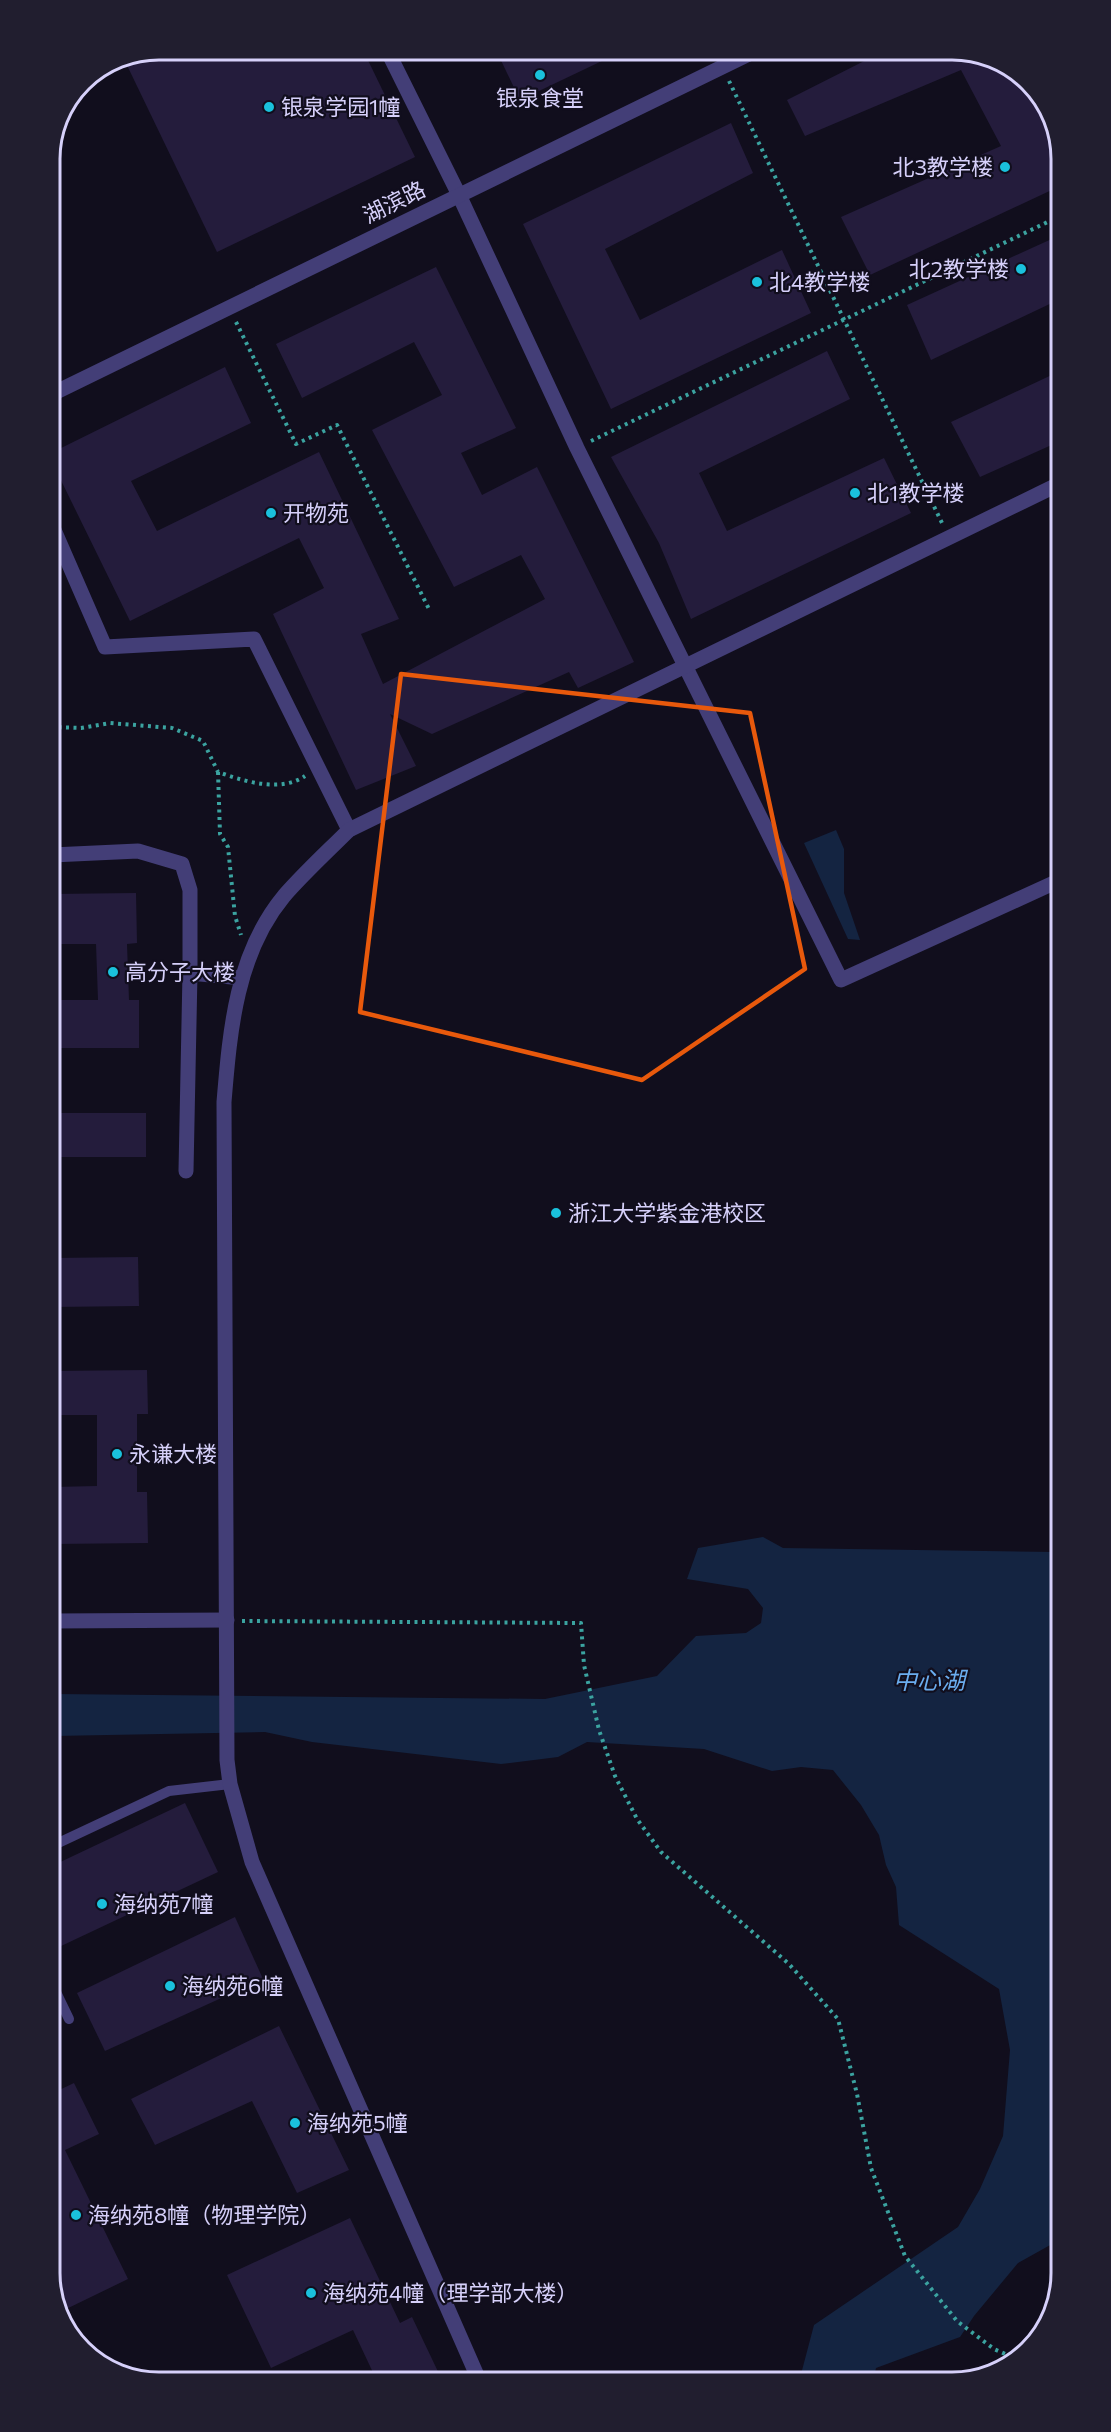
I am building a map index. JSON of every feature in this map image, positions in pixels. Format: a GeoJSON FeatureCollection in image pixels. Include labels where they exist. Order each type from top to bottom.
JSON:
{"type":"FeatureCollection","features":[{"type":"Feature","properties":{"kind":"street"},"geometry":{"type":"LineString","coordinates":[[392,60],[459,195],[577,448],[841,980],[1051,884]]}},
{"type":"Feature","properties":{"kind":"street","name":"湖滨路"},"geometry":{"type":"LineString","coordinates":[[60,390],[736,60]]}},
{"type":"Feature","properties":{"kind":"street"},"geometry":{"type":"LineString","coordinates":[[475,2372],[252,1862],[230,1784],[227,1760],[226,1662],[224,1102],[228,1046],[235,1000],[250,955],[283,898],[349,830],[1051,488]]}},
{"type":"Feature","properties":{"kind":"street"},"geometry":{"type":"LineString","coordinates":[[60,544],[105,647],[254,639],[349,830]]}},
{"type":"Feature","properties":{"kind":"street"},"geometry":{"type":"LineString","coordinates":[[60,855],[138,851],[182,864],[190,890],[186,1171]]}},
{"type":"Feature","properties":{"kind":"street"},"geometry":{"type":"LineString","coordinates":[[190,973],[242,978]]}},
{"type":"Feature","properties":{"kind":"street"},"geometry":{"type":"LineString","coordinates":[[60,1621],[227,1620]]}},
{"type":"Feature","properties":{"kind":"lane"},"geometry":{"type":"LineString","coordinates":[[60,1842],[170,1791],[230,1784]]}},
{"type":"Feature","properties":{"kind":"lane"},"geometry":{"type":"LineString","coordinates":[[60,2000],[69,2019]]}},
{"type":"Feature","properties":{"kind":"path"},"geometry":{"type":"LineString","coordinates":[[722,67],[949,537]]}},
{"type":"Feature","properties":{"kind":"path"},"geometry":{"type":"LineString","coordinates":[[577,448],[1051,220]]}},
{"type":"Feature","properties":{"kind":"path"},"geometry":{"type":"LineString","coordinates":[[229,308],[296,444],[337,425],[430,611]]}},
{"type":"Feature","properties":{"kind":"path"},"geometry":{"type":"LineString","coordinates":[[60,727],[81,728],[110,723],[172,728],[203,741],[218,772],[220,834],[228,847],[238,929],[250,955]]}},
{"type":"Feature","properties":{"kind":"path"},"geometry":{"type":"LineString","coordinates":[[218,772],[237,779],[273,785],[301,779],[318,768]]}},
{"type":"Feature","properties":{"kind":"path"},"geometry":{"type":"LineString","coordinates":[[227,1620],[581,1623],[584,1665],[592,1705],[615,1776],[637,1819],[661,1852],[789,1964],[838,2019],[857,2094],[871,2168],[905,2256],[957,2321],[994,2349],[1007,2355]]}},
{"type":"Feature","properties":{"kind":"highlighted area"},"geometry":{"type":"Polygon","coordinates":[[[401,674],[750,713],[805,969],[642,1080],[360,1012],[401,674]]]}},
{"type":"Feature","properties":{"kind":"water"},"geometry":{"type":"Polygon","coordinates":[[[836,830],[844,849],[844,893],[860,940],[848,939],[804,843],[836,830]]]}},
{"type":"Feature","properties":{"kind":"water","name":"中心湖"},"geometry":{"type":"Polygon","coordinates":[[[763,1537],[783,1548],[1051,1552],[1051,2245],[1018,2263],[974,2316],[960,2337],[876,2368],[875,2372],[802,2372],[814,2325],[958,2227],[980,2189],[1003,2136],[1010,2050],[999,1989],[899,1925],[896,1887],[886,1865],[879,1835],[861,1805],[833,1770],[801,1767],[772,1771],[704,1749],[587,1742],[558,1757],[501,1764],[312,1742],[265,1732],[60,1736],[60,1694],[545,1699],[657,1676],[696,1636],[746,1633],[761,1623],[763,1608],[748,1589],[687,1579],[698,1548],[763,1537]]]}},
{"type":"Feature","properties":{"kind":"building","name":"银泉学园1幢"},"geometry":{"type":"Polygon","coordinates":[[[159,60],[368,60],[415,157],[217,252],[127,66],[159,60]]]}},
{"type":"Feature","properties":{"kind":"building","name":"银泉食堂"},"geometry":{"type":"Polygon","coordinates":[[[501,60],[604,60],[520,100],[501,60]]]}},
{"type":"Feature","properties":{"kind":"building","name":"北3教学楼"},"geometry":{"type":"Polygon","coordinates":[[[866,60],[958,60],[984,65],[1012,80],[1031,99],[1038,110],[1046,127],[1050,146],[1051,190],[870,275],[841,217],[1001,146],[961,70],[805,136],[787,100],[866,60]]]}},
{"type":"Feature","properties":{"kind":"building","name":"北4教学楼"},"geometry":{"type":"Polygon","coordinates":[[[731,123],[753,173],[605,249],[640,320],[782,250],[811,313],[611,409],[523,224],[731,123]]]}},
{"type":"Feature","properties":{"kind":"building","name":"北2教学楼"},"geometry":{"type":"Polygon","coordinates":[[[1051,239],[1051,303],[931,360],[907,305],[1051,239]]]}},
{"type":"Feature","properties":{"kind":"building","name":"开物苑"},"geometry":{"type":"Polygon","coordinates":[[[436,267],[516,428],[461,453],[482,495],[537,467],[634,662],[578,688],[569,672],[432,734],[390,714],[416,766],[356,790],[273,614],[324,588],[299,538],[130,621],[60,478],[60,449],[225,367],[251,423],[131,481],[157,531],[319,452],[399,619],[361,634],[383,684],[545,599],[521,555],[454,587],[372,430],[442,395],[414,342],[302,398],[276,344],[436,267]]]}},
{"type":"Feature","properties":{"kind":"building","name":"北1教学楼"},"geometry":{"type":"Polygon","coordinates":[[[827,351],[850,399],[699,473],[727,531],[884,458],[911,513],[691,619],[659,543],[611,457],[827,351]]]}},
{"type":"Feature","properties":{"kind":"building"},"geometry":{"type":"Polygon","coordinates":[[[1051,375],[1051,445],[980,477],[951,422],[1051,375]]]}},
{"type":"Feature","properties":{"kind":"building"},"geometry":{"type":"Polygon","coordinates":[[[136,893],[137,943],[127,944],[129,1000],[139,1000],[139,1048],[60,1048],[60,1000],[98,1000],[96,944],[60,944],[60,894],[136,893]]]}},
{"type":"Feature","properties":{"kind":"building"},"geometry":{"type":"Polygon","coordinates":[[[60,1113],[146,1113],[146,1157],[60,1157],[60,1113]]]}},
{"type":"Feature","properties":{"kind":"building"},"geometry":{"type":"Polygon","coordinates":[[[138,1257],[139,1306],[60,1307],[60,1258],[138,1257]]]}},
{"type":"Feature","properties":{"kind":"building","name":"永谦大楼"},"geometry":{"type":"Polygon","coordinates":[[[147,1370],[148,1414],[137,1414],[137,1492],[147,1492],[148,1543],[60,1544],[60,1487],[97,1486],[97,1415],[60,1415],[60,1371],[147,1370]]]}},
{"type":"Feature","properties":{"kind":"building","name":"海纳苑7幢"},"geometry":{"type":"Polygon","coordinates":[[[185,1803],[218,1872],[60,1947],[60,1862],[185,1803]]]}},
{"type":"Feature","properties":{"kind":"building","name":"海纳苑6幢"},"geometry":{"type":"Polygon","coordinates":[[[235,1917],[263,1979],[105,2051],[77,1993],[235,1917]]]}},
{"type":"Feature","properties":{"kind":"building","name":"海纳苑5幢"},"geometry":{"type":"Polygon","coordinates":[[[279,2026],[349,2170],[297,2193],[252,2101],[155,2145],[131,2099],[279,2026]]]}},
{"type":"Feature","properties":{"kind":"building","name":"海纳苑8幢（物理学院）"},"geometry":{"type":"Polygon","coordinates":[[[74,2083],[99,2134],[65,2150],[128,2279],[67,2309],[60,2273],[60,2090],[74,2083]]]}},
{"type":"Feature","properties":{"kind":"building","name":"海纳苑4幢（理学部大楼）"},"geometry":{"type":"Polygon","coordinates":[[[350,2218],[400,2323],[412,2317],[438,2372],[373,2372],[353,2330],[271,2368],[227,2275],[350,2218]]]}},
{"type":"Feature","properties":{"kind":"place","name":"银泉食堂"},"geometry":{"type":"Point","coordinates":[540,75]}},
{"type":"Feature","properties":{"kind":"place","name":"银泉学园1幢"},"geometry":{"type":"Point","coordinates":[269,107]}},
{"type":"Feature","properties":{"kind":"place","name":"北3教学楼"},"geometry":{"type":"Point","coordinates":[1005,167]}},
{"type":"Feature","properties":{"kind":"place","name":"北2教学楼"},"geometry":{"type":"Point","coordinates":[1021,269]}},
{"type":"Feature","properties":{"kind":"place","name":"北4教学楼"},"geometry":{"type":"Point","coordinates":[757,282]}},
{"type":"Feature","properties":{"kind":"place","name":"北1教学楼"},"geometry":{"type":"Point","coordinates":[855,493]}},
{"type":"Feature","properties":{"kind":"place","name":"开物苑"},"geometry":{"type":"Point","coordinates":[271,513]}},
{"type":"Feature","properties":{"kind":"place","name":"高分子大楼"},"geometry":{"type":"Point","coordinates":[113,972]}},
{"type":"Feature","properties":{"kind":"place","name":"浙江大学紫金港校区"},"geometry":{"type":"Point","coordinates":[556,1213]}},
{"type":"Feature","properties":{"kind":"place","name":"永谦大楼"},"geometry":{"type":"Point","coordinates":[117,1454]}},
{"type":"Feature","properties":{"kind":"place","name":"海纳苑7幢"},"geometry":{"type":"Point","coordinates":[102,1904]}},
{"type":"Feature","properties":{"kind":"place","name":"海纳苑6幢"},"geometry":{"type":"Point","coordinates":[170,1986]}},
{"type":"Feature","properties":{"kind":"place","name":"海纳苑5幢"},"geometry":{"type":"Point","coordinates":[295,2123]}},
{"type":"Feature","properties":{"kind":"place","name":"海纳苑8幢（物理学院）"},"geometry":{"type":"Point","coordinates":[76,2215]}},
{"type":"Feature","properties":{"kind":"place","name":"海纳苑4幢（理学部大楼）"},"geometry":{"type":"Point","coordinates":[311,2293]}}]}
